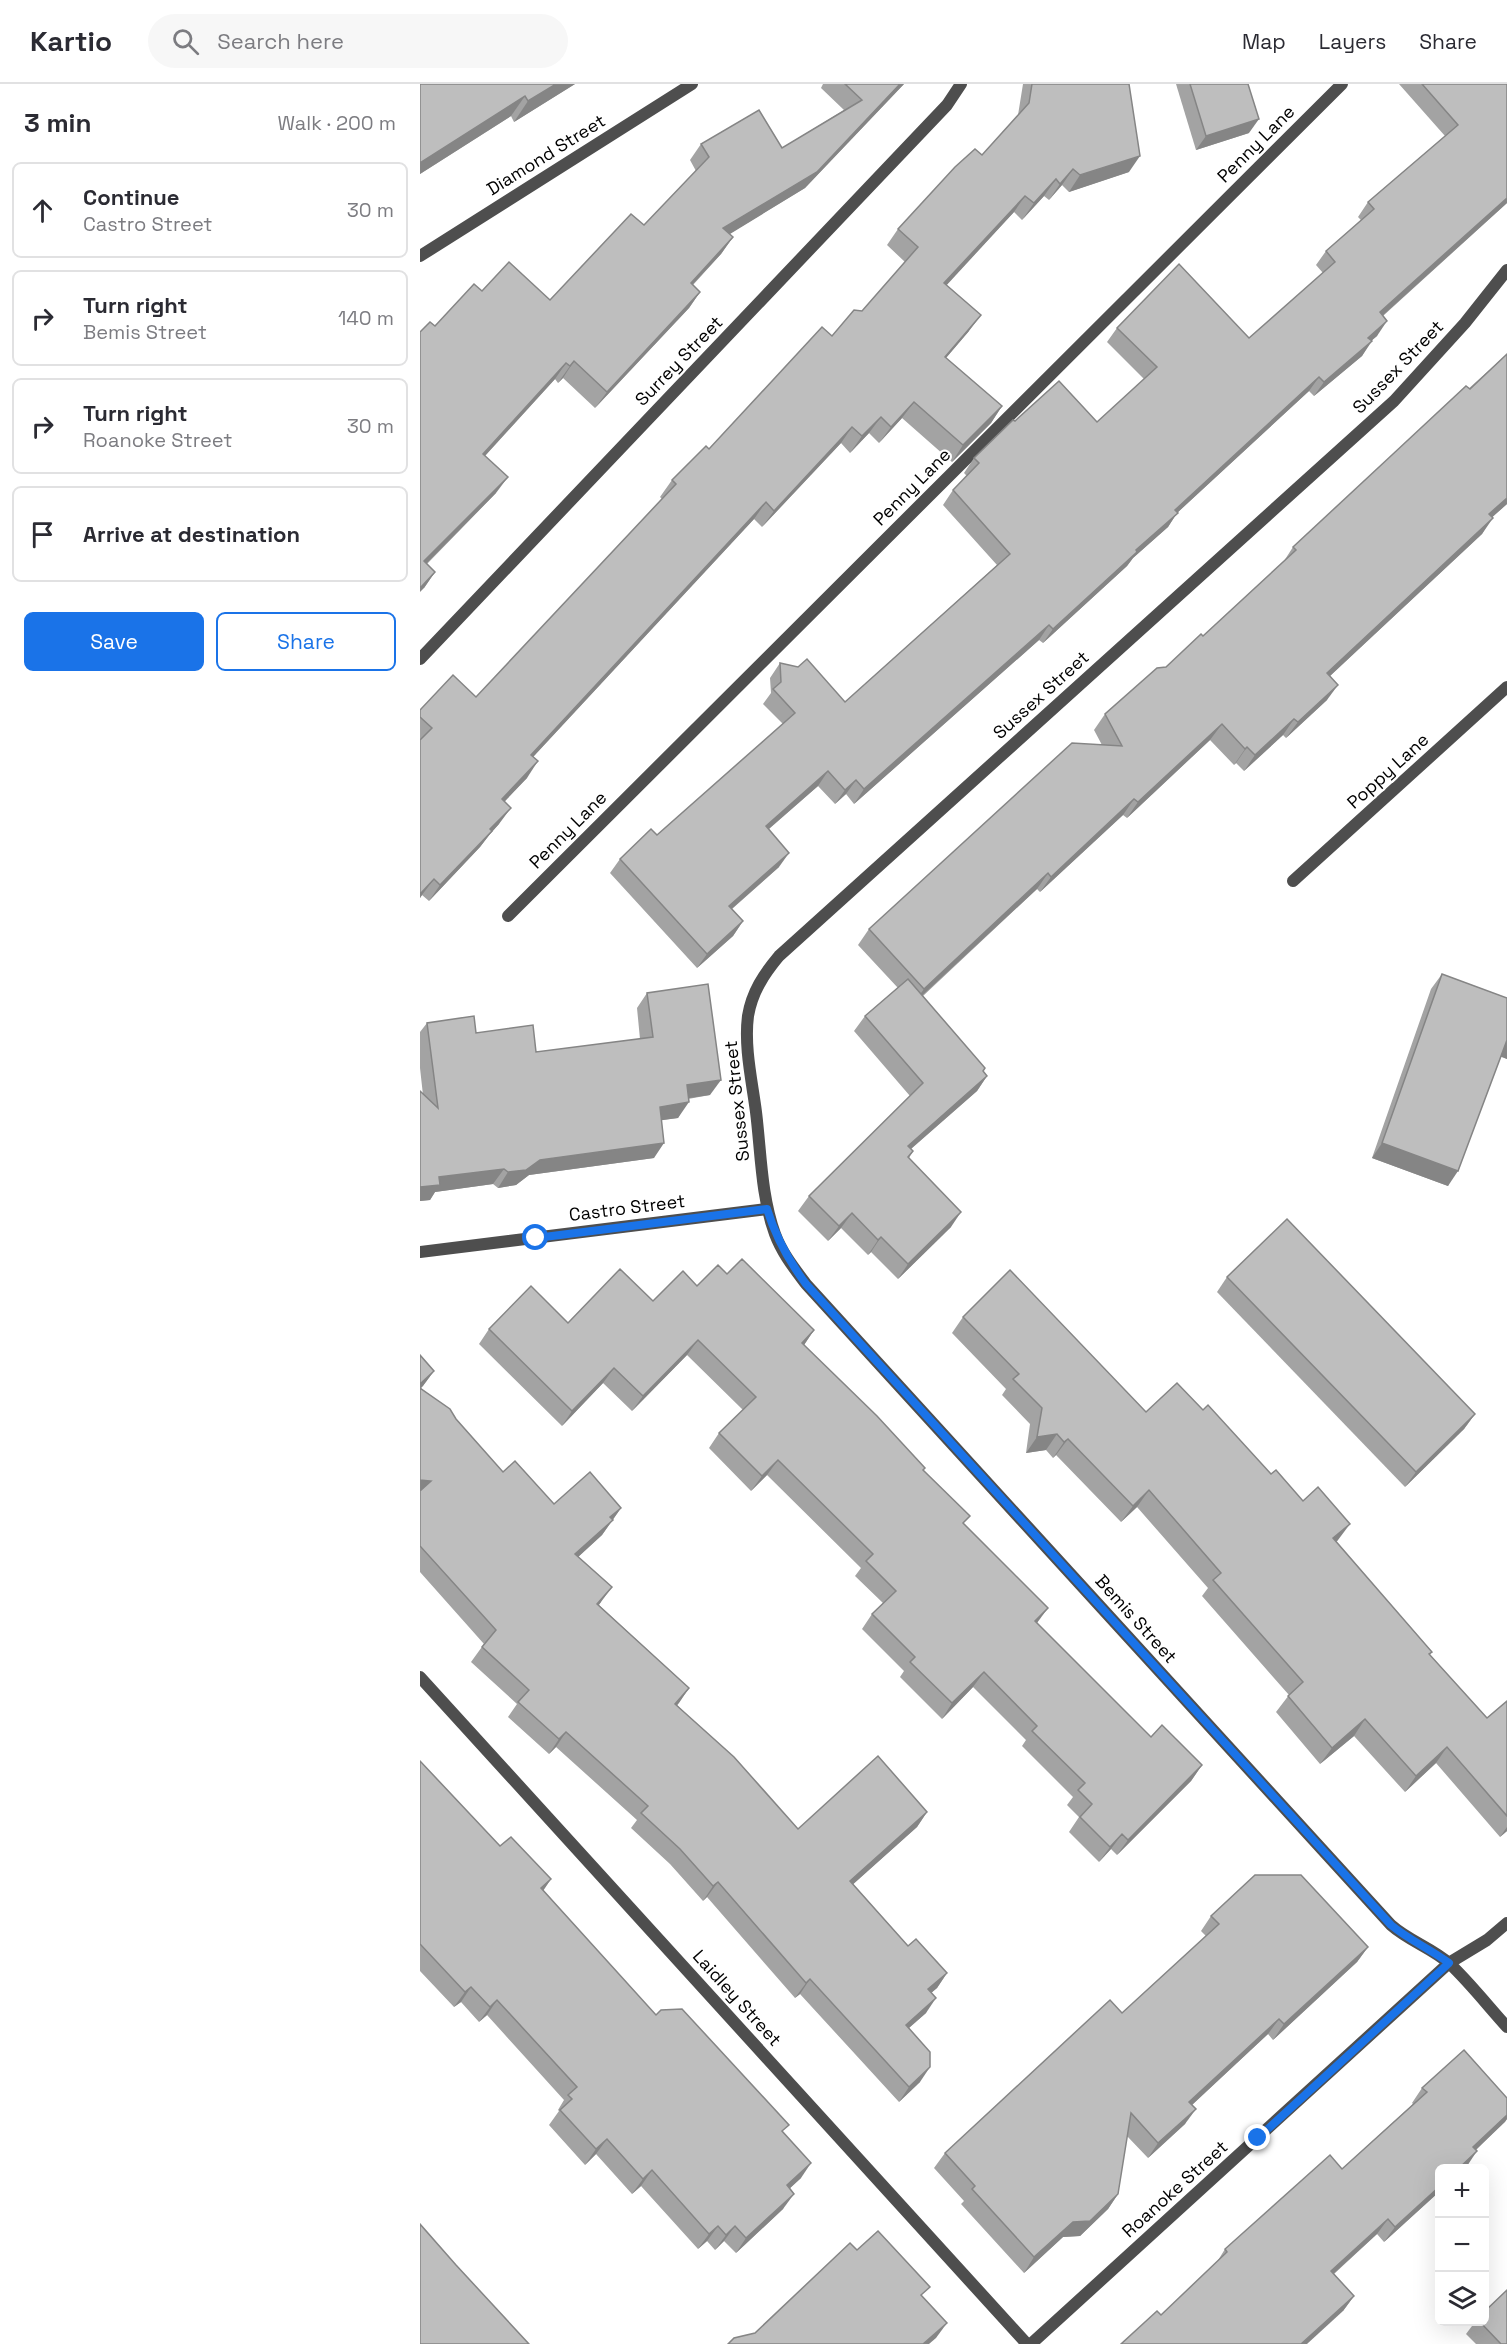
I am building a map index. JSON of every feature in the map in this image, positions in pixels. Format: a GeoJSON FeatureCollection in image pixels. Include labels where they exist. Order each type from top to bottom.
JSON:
{"type":"FeatureCollection","features":[{"type":"Feature","properties":{"kind":"street","name":"Diamond Street"},"geometry":{"type":"LineString","coordinates":[[420,256],[692,84]]}},
{"type":"Feature","properties":{"kind":"street","name":"Surrey Street"},"geometry":{"type":"LineString","coordinates":[[420,659],[947,105],[961,84]]}},
{"type":"Feature","properties":{"kind":"street","name":"Penny Lane"},"geometry":{"type":"LineString","coordinates":[[508,916],[1341,84]]}},
{"type":"Feature","properties":{"kind":"street","name":"Sussex Street"},"geometry":{"type":"LineString","coordinates":[[767,1209],[748,1048],[748,1017],[754,994],[765,973],[788,948],[1394,401],[1465,323],[1507,270]]}},
{"type":"Feature","properties":{"kind":"street","name":"Poppy Lane"},"geometry":{"type":"LineString","coordinates":[[1293,880],[1507,687]]}},
{"type":"Feature","properties":{"kind":"street","name":"Castro Street"},"geometry":{"type":"LineString","coordinates":[[420,1252],[767,1209]]}},
{"type":"Feature","properties":{"kind":"street","name":"Bemis Street"},"geometry":{"type":"LineString","coordinates":[[767,1209],[775,1236],[787,1259],[806,1284],[1391,1925],[1408,1940],[1430,1949],[1449,1963],[1507,2027]]}},
{"type":"Feature","properties":{"kind":"street","name":"Laidley Street"},"geometry":{"type":"LineString","coordinates":[[420,1677],[1029,2344]]}},
{"type":"Feature","properties":{"kind":"street","name":"Roanoke Street"},"geometry":{"type":"LineString","coordinates":[[1029,2344],[1449,1963],[1487,1940],[1507,1923]]}},
{"type":"Feature","properties":{"kind":"building"},"geometry":{"type":"Polygon","coordinates":[[[420,84],[556,84],[528,101],[525,96],[420,163],[420,84]]]}},
{"type":"Feature","properties":{"kind":"building"},"geometry":{"type":"Polygon","coordinates":[[[845,84],[900,84],[817,172],[723,228],[733,237],[691,283],[700,292],[607,392],[574,361],[570,366],[566,363],[483,454],[508,477],[424,561],[435,572],[420,588],[420,332],[430,322],[435,326],[474,284],[482,291],[509,262],[550,300],[631,214],[644,225],[709,157],[701,144],[759,110],[782,148],[862,100],[845,84]]]}},
{"type":"Feature","properties":{"kind":"building"},"geometry":{"type":"Polygon","coordinates":[[[1032,84],[1129,84],[1140,156],[1080,175],[1073,169],[1060,184],[1056,179],[1034,203],[1025,196],[944,283],[981,315],[945,357],[1002,406],[963,445],[914,402],[891,427],[881,417],[862,436],[852,427],[774,511],[766,502],[531,755],[538,761],[502,799],[511,808],[440,885],[434,879],[420,894],[420,740],[432,728],[420,717],[420,710],[453,675],[476,697],[676,484],[672,480],[706,446],[709,449],[822,327],[832,336],[854,310],[862,311],[918,247],[898,229],[955,167],[975,149],[982,155],[1029,103],[1032,84]]]}},
{"type":"Feature","properties":{"kind":"building"},"geometry":{"type":"Polygon","coordinates":[[[1190,84],[1248,84],[1259,119],[1206,136],[1190,84]]]}},
{"type":"Feature","properties":{"kind":"building"},"geometry":{"type":"Polygon","coordinates":[[[1422,84],[1507,84],[1507,198],[1380,312],[1387,321],[1368,338],[1372,341],[1324,382],[1319,377],[1175,510],[1178,513],[1053,629],[1049,625],[864,789],[856,780],[845,790],[828,771],[766,826],[789,853],[729,906],[743,921],[707,954],[620,859],[651,829],[657,835],[795,713],[773,689],[781,682],[780,663],[798,667],[807,659],[845,702],[1010,554],[953,490],[979,463],[974,458],[1013,420],[1015,421],[1059,381],[1097,422],[1157,367],[1117,328],[1179,264],[1249,338],[1335,262],[1326,251],[1374,209],[1368,202],[1458,125],[1422,84]]]}},
{"type":"Feature","properties":{"kind":"building"},"geometry":{"type":"Polygon","coordinates":[[[1507,354],[1507,498],[1489,514],[1493,518],[1327,673],[1338,685],[1298,722],[1294,719],[1255,755],[1247,747],[1245,749],[1222,724],[1138,802],[1134,799],[1051,877],[1048,873],[924,989],[869,929],[1072,743],[1122,746],[1105,714],[1157,668],[1166,667],[1201,634],[1203,636],[1296,550],[1293,547],[1466,386],[1470,389],[1507,354]]]}},
{"type":"Feature","properties":{"kind":"building"},"geometry":{"type":"Polygon","coordinates":[[[1442,974],[1507,998],[1507,1040],[1458,1171],[1382,1143],[1442,974]]]}},
{"type":"Feature","properties":{"kind":"building"},"geometry":{"type":"Polygon","coordinates":[[[908,979],[985,1068],[983,1071],[987,1076],[908,1146],[913,1151],[908,1157],[961,1212],[908,1264],[881,1237],[878,1240],[852,1213],[839,1226],[809,1196],[923,1083],[865,1016],[908,979]]]}},
{"type":"Feature","properties":{"kind":"building"},"geometry":{"type":"Polygon","coordinates":[[[708,984],[721,1080],[687,1085],[689,1102],[660,1107],[664,1143],[540,1160],[526,1170],[508,1172],[504,1169],[439,1177],[440,1185],[420,1187],[420,1091],[438,1108],[427,1023],[474,1016],[476,1033],[533,1025],[536,1052],[653,1037],[647,993],[708,984]]]}},
{"type":"Feature","properties":{"kind":"building"},"geometry":{"type":"Polygon","coordinates":[[[1287,1219],[1475,1414],[1416,1472],[1227,1277],[1287,1219]]]}},
{"type":"Feature","properties":{"kind":"building"},"geometry":{"type":"Polygon","coordinates":[[[742,1259],[814,1330],[802,1343],[877,1416],[925,1468],[923,1470],[970,1516],[963,1523],[1048,1608],[1035,1621],[1151,1737],[1162,1725],[1202,1765],[1128,1840],[1122,1834],[1110,1847],[1080,1817],[1092,1804],[1078,1790],[1085,1783],[1032,1731],[1037,1726],[984,1672],[952,1703],[910,1662],[915,1657],[872,1614],[896,1591],[866,1561],[873,1554],[778,1460],[762,1476],[719,1433],[756,1397],[698,1340],[643,1396],[614,1368],[572,1411],[489,1329],[531,1286],[568,1323],[620,1269],[653,1301],[683,1271],[697,1286],[718,1265],[727,1274],[742,1259]]]}},
{"type":"Feature","properties":{"kind":"building"},"geometry":{"type":"Polygon","coordinates":[[[1010,1270],[1146,1412],[1177,1383],[1203,1410],[1208,1405],[1271,1474],[1276,1470],[1303,1501],[1318,1487],[1350,1524],[1333,1538],[1432,1652],[1429,1654],[1487,1718],[1507,1701],[1507,1816],[1447,1747],[1416,1776],[1365,1719],[1332,1748],[1288,1696],[1303,1682],[1213,1580],[1221,1573],[1149,1490],[1133,1506],[1068,1439],[1064,1442],[1057,1434],[1037,1437],[1042,1408],[1013,1379],[1019,1374],[963,1317],[1010,1270]]]}},
{"type":"Feature","properties":{"kind":"building"},"geometry":{"type":"Polygon","coordinates":[[[420,1355],[434,1371],[420,1384],[420,1355]]]}},
{"type":"Feature","properties":{"kind":"building"},"geometry":{"type":"Polygon","coordinates":[[[420,1388],[450,1409],[456,1419],[503,1472],[515,1461],[554,1504],[590,1472],[621,1508],[610,1517],[613,1520],[575,1554],[612,1587],[597,1604],[689,1688],[675,1704],[734,1757],[798,1829],[878,1756],[927,1812],[850,1881],[908,1946],[916,1939],[947,1973],[928,1989],[936,1998],[906,2025],[930,2052],[930,2067],[909,2087],[810,1979],[806,1983],[718,1882],[713,1886],[680,1849],[641,1813],[648,1806],[566,1732],[559,1739],[518,1702],[529,1690],[482,1647],[496,1630],[420,1546],[420,1491],[431,1481],[420,1480],[420,1388]]]}},
{"type":"Feature","properties":{"kind":"building"},"geometry":{"type":"Polygon","coordinates":[[[420,1761],[500,1846],[511,1837],[551,1879],[541,1888],[656,2015],[661,2010],[682,2009],[789,2125],[782,2131],[811,2163],[787,2185],[794,2194],[746,2238],[735,2226],[726,2235],[718,2226],[709,2234],[652,2170],[643,2179],[607,2139],[596,2149],[560,2110],[572,2099],[568,2095],[577,2087],[497,2000],[490,2007],[471,1987],[465,1992],[420,1944],[420,1761]]]}},
{"type":"Feature","properties":{"kind":"building"},"geometry":{"type":"Polygon","coordinates":[[[1255,1875],[1301,1875],[1368,1947],[1284,2024],[1279,2019],[1189,2102],[1196,2109],[1158,2143],[1131,2113],[1118,2194],[1090,2221],[1073,2222],[1034,2257],[972,2189],[975,2186],[945,2153],[1110,2000],[1122,2013],[1219,1924],[1211,1916],[1255,1875]]]}},
{"type":"Feature","properties":{"kind":"building"},"geometry":{"type":"Polygon","coordinates":[[[1464,2050],[1507,2098],[1507,2115],[1473,2147],[1477,2151],[1463,2164],[1435,2164],[1435,2191],[1395,2227],[1388,2219],[1331,2271],[1354,2296],[1301,2344],[1121,2344],[1157,2311],[1161,2315],[1227,2252],[1225,2249],[1330,2155],[1342,2169],[1427,2092],[1422,2088],[1464,2050]]]}},
{"type":"Feature","properties":{"kind":"building"},"geometry":{"type":"Polygon","coordinates":[[[420,2224],[456,2265],[529,2344],[420,2344],[420,2224]]]}},
{"type":"Feature","properties":{"kind":"building"},"geometry":{"type":"Polygon","coordinates":[[[878,2231],[930,2287],[921,2295],[947,2323],[923,2344],[728,2344],[734,2338],[755,2333],[850,2243],[857,2250],[878,2231]]]}},
{"type":"Feature","properties":{"kind":"building"},"geometry":{"type":"Polygon","coordinates":[[[1507,2290],[1507,2344],[1501,2344],[1484,2326],[1489,2326],[1489,2307],[1507,2290]]]}},
{"type":"Feature","properties":{"kind":"route"},"geometry":{"type":"LineString","coordinates":[[536,1238],[767,1209],[775,1236],[787,1259],[806,1284],[1391,1925],[1408,1940],[1430,1949],[1449,1963],[1258,2138]]}}]}
